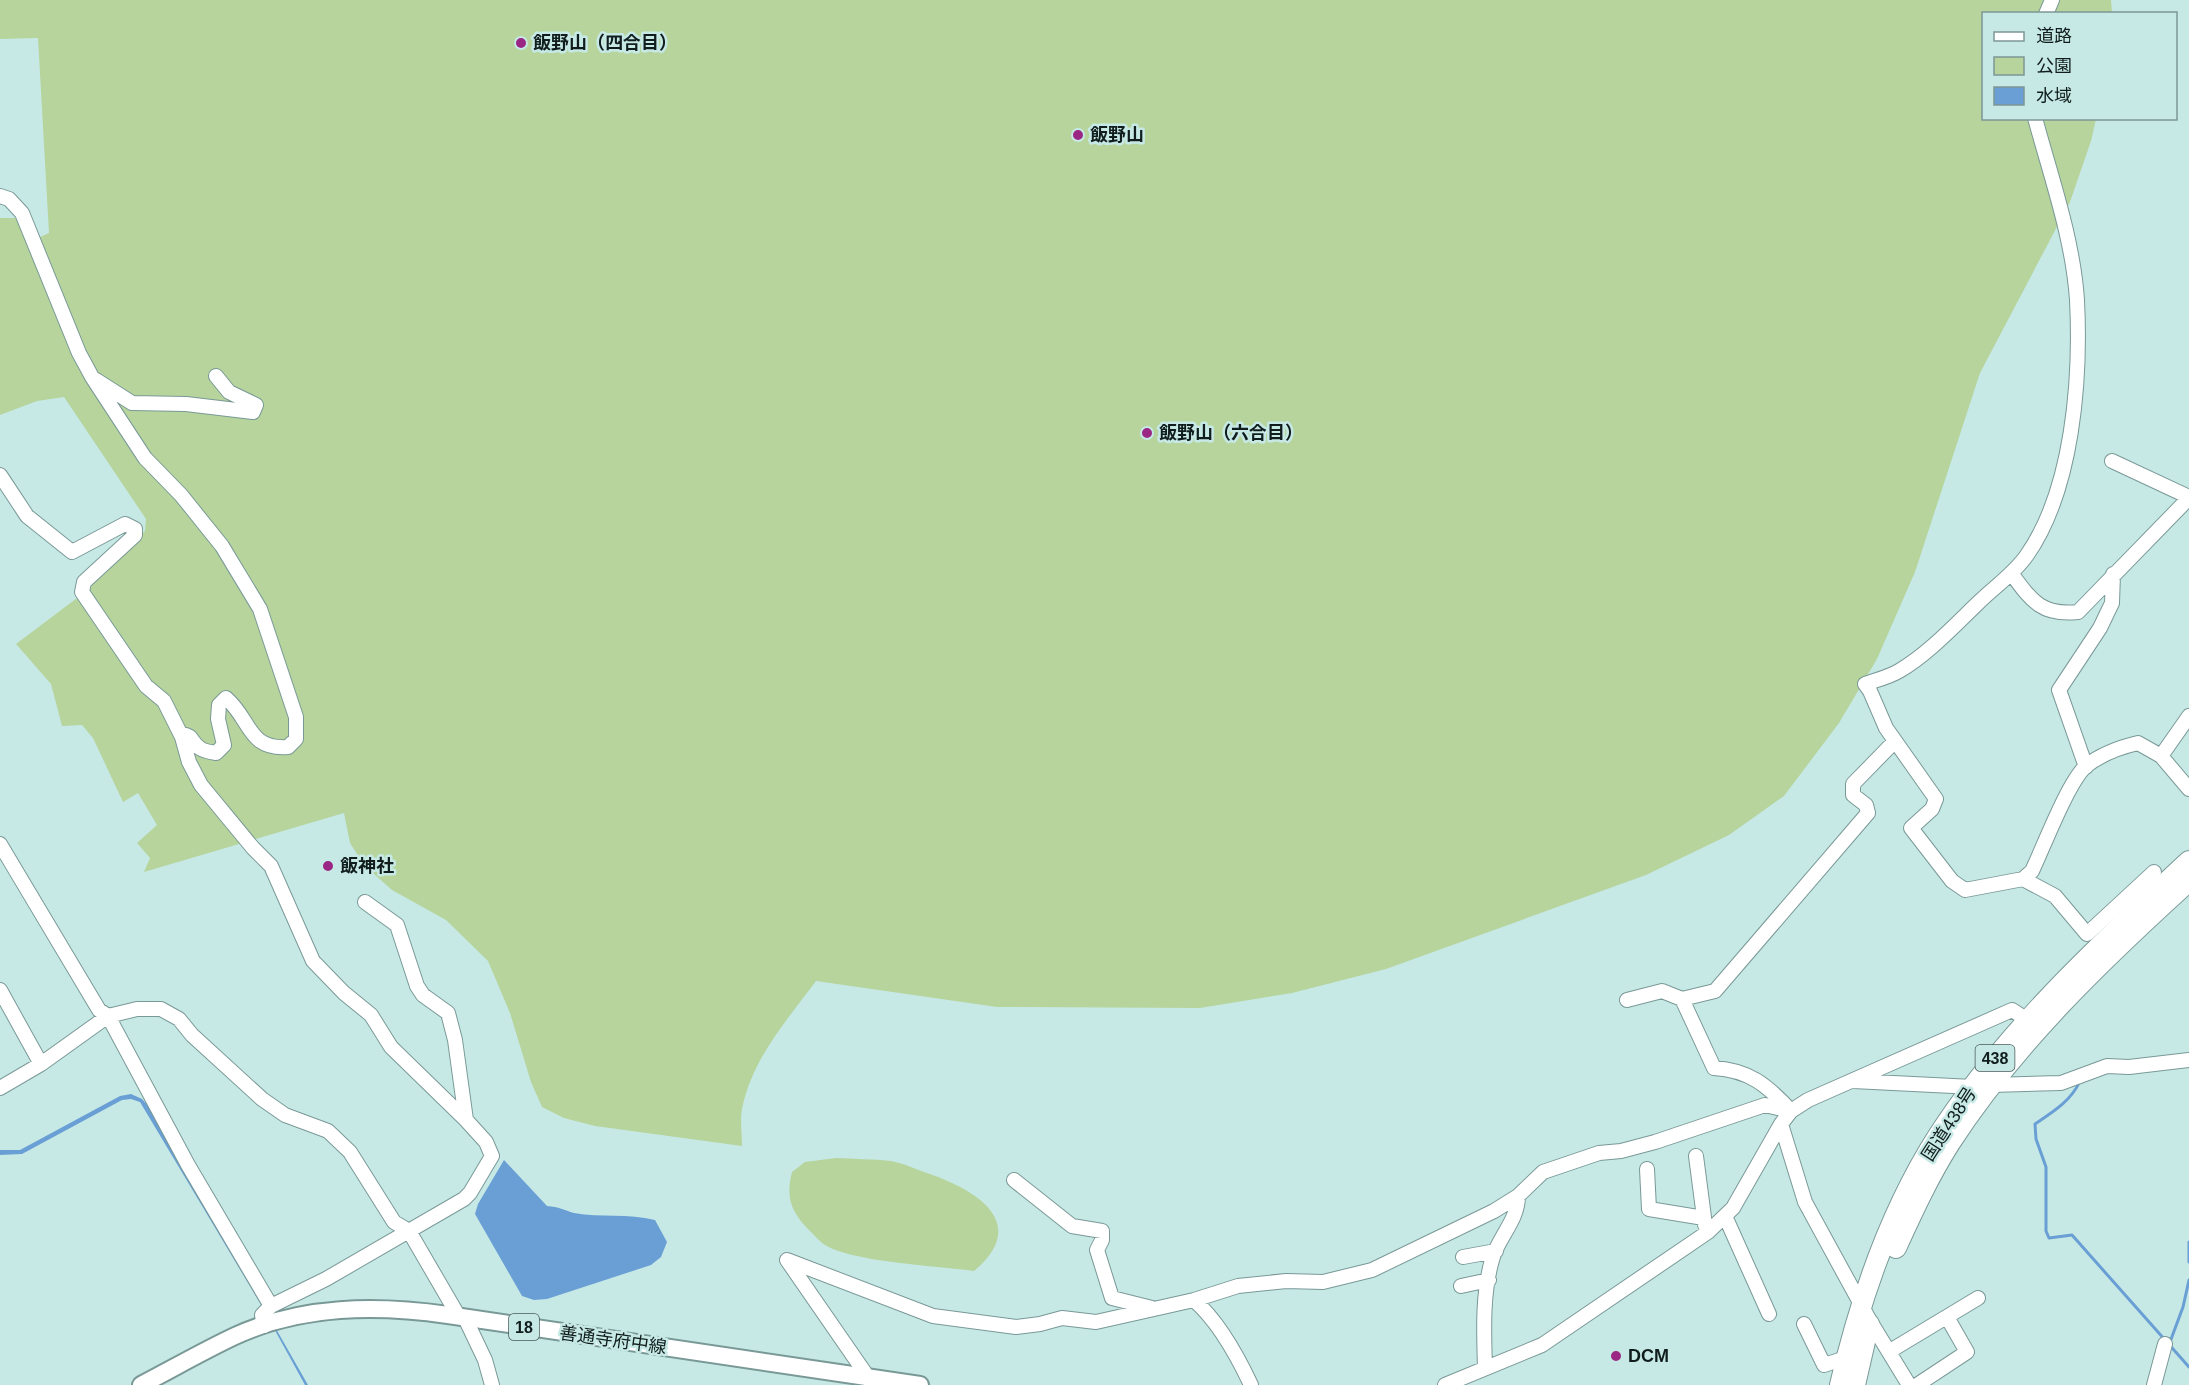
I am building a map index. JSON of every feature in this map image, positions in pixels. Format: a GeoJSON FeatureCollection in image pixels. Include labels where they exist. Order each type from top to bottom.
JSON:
{"type":"FeatureCollection","features":[{"type":"Feature","properties":{"kind":"highway","name":"国道438号"},"geometry":{"type":"LineString","coordinates":[[1840,1385],[1846,1358],[1866,1313],[1896,1214],[1937,1137],[2133,913],[2189,861]]}},
{"type":"Feature","properties":{"kind":"highway","name":"国道438号"},"geometry":{"type":"LineString","coordinates":[[2133,913],[2189,881]]}},
{"type":"Feature","properties":{"kind":"highway","name":"国道438号"},"geometry":{"type":"LineString","coordinates":[[1855,1385],[1866,1313]]}},
{"type":"Feature","properties":{"kind":"main road","name":"善通寺府中線"},"geometry":{"type":"LineString","coordinates":[[141,1385],[237,1336],[264,1326],[353,1309],[398,1309],[462,1317],[871,1382],[920,1385]]}},
{"type":"Feature","properties":{"kind":"street"},"geometry":{"type":"LineString","coordinates":[[2036,120],[2060,211],[2074,279],[2077,373],[2066,452],[2056,493],[2044,527],[2026,557],[2011,573],[1898,671],[1865,684],[1894,741],[1936,799],[1932,809],[1911,828],[1952,881],[1965,890],[2023,879],[2032,871],[2072,788],[2086,767],[2125,746],[2138,743],[2161,756],[2189,789]]}},
{"type":"Feature","properties":{"kind":"street"},"geometry":{"type":"LineString","coordinates":[[0,196],[9,199],[22,213],[79,353],[92,377],[145,458],[181,495],[242,576],[260,609],[296,717],[296,739],[288,747],[273,748],[251,734],[236,706],[226,698],[219,705],[218,719],[224,745],[216,753],[198,749],[190,737],[182,737]]}},
{"type":"Feature","properties":{"kind":"street"},"geometry":{"type":"LineString","coordinates":[[92,377],[132,403],[186,404],[254,412],[256,405],[229,392],[216,376]]}},
{"type":"Feature","properties":{"kind":"street"},"geometry":{"type":"LineString","coordinates":[[2011,573],[2035,602],[2045,609],[2060,614],[2078,612],[2113,574],[2158,533],[2189,497],[2112,461]]}},
{"type":"Feature","properties":{"kind":"street"},"geometry":{"type":"LineString","coordinates":[[0,476],[27,516],[72,552],[125,524],[135,529],[135,535],[84,582],[82,592],[146,686],[164,701],[173,714],[189,762],[201,785],[253,848],[271,866],[313,961],[344,993],[372,1015],[391,1047],[466,1120],[486,1142],[492,1156],[464,1199],[318,1283],[271,1306],[262,1315],[264,1326]]}},
{"type":"Feature","properties":{"kind":"street"},"geometry":{"type":"LineString","coordinates":[[2086,767],[2059,690],[2100,628],[2112,603],[2113,574]]}},
{"type":"Feature","properties":{"kind":"street"},"geometry":{"type":"LineString","coordinates":[[2161,756],[2189,716]]}},
{"type":"Feature","properties":{"kind":"street"},"geometry":{"type":"LineString","coordinates":[[1627,1000],[1662,991],[1682,999],[1715,991],[1868,813],[1866,805],[1852,795],[1853,784],[1894,741]]}},
{"type":"Feature","properties":{"kind":"street"},"geometry":{"type":"LineString","coordinates":[[0,844],[99,1010],[108,1016],[188,1165],[271,1306]]}},
{"type":"Feature","properties":{"kind":"street"},"geometry":{"type":"LineString","coordinates":[[2023,879],[2055,896],[2087,934],[2133,913],[2154,872]]}},
{"type":"Feature","properties":{"kind":"street"},"geometry":{"type":"LineString","coordinates":[[365,902],[397,925],[417,986],[423,995],[448,1013],[466,1120]]}},
{"type":"Feature","properties":{"kind":"street"},"geometry":{"type":"LineString","coordinates":[[0,990],[41,1064]]}},
{"type":"Feature","properties":{"kind":"street"},"geometry":{"type":"LineString","coordinates":[[1682,999],[1714,1068],[1735,1069],[1756,1078],[1791,1111]]}},
{"type":"Feature","properties":{"kind":"street"},"geometry":{"type":"LineString","coordinates":[[0,1088],[41,1064],[108,1016],[137,1009],[161,1009],[180,1019],[192,1035],[262,1099],[285,1115],[328,1131],[359,1163],[394,1221],[409,1231],[462,1317],[485,1360],[492,1385]]}},
{"type":"Feature","properties":{"kind":"street"},"geometry":{"type":"LineString","coordinates":[[1445,1385],[1542,1345],[1706,1234],[1725,1216],[1748,1183],[1781,1124],[1791,1111],[1808,1100],[2012,1010],[2034,1024]]}},
{"type":"Feature","properties":{"kind":"street"},"geometry":{"type":"LineString","coordinates":[[1851,1081],[1982,1086],[2061,1083],[2107,1066],[2129,1067],[2189,1060]]}},
{"type":"Feature","properties":{"kind":"street"},"geometry":{"type":"LineString","coordinates":[[871,1382],[787,1260],[933,1316],[1016,1326],[1062,1318],[1096,1322],[1238,1286],[1286,1281],[1323,1282],[1372,1270],[1494,1211],[1518,1196],[1543,1172],[1570,1162],[1655,1142],[1765,1105],[1791,1111]]}},
{"type":"Feature","properties":{"kind":"street"},"geometry":{"type":"LineString","coordinates":[[1781,1124],[1805,1202],[1866,1313],[1909,1385]]}},
{"type":"Feature","properties":{"kind":"street"},"geometry":{"type":"LineString","coordinates":[[1696,1156],[1706,1234]]}},
{"type":"Feature","properties":{"kind":"street"},"geometry":{"type":"LineString","coordinates":[[1647,1169],[1649,1209],[1704,1218]]}},
{"type":"Feature","properties":{"kind":"street"},"geometry":{"type":"LineString","coordinates":[[1014,1180],[1072,1226],[1102,1231],[1102,1240],[1097,1250],[1112,1298],[1152,1308]]}},
{"type":"Feature","properties":{"kind":"street"},"geometry":{"type":"LineString","coordinates":[[1485,1368],[1484,1319],[1489,1280],[1496,1251],[1518,1209],[1518,1196]]}},
{"type":"Feature","properties":{"kind":"street"},"geometry":{"type":"LineString","coordinates":[[1725,1216],[1769,1314]]}},
{"type":"Feature","properties":{"kind":"street"},"geometry":{"type":"LineString","coordinates":[[1463,1257],[1496,1251]]}},
{"type":"Feature","properties":{"kind":"street"},"geometry":{"type":"LineString","coordinates":[[1461,1286],[1489,1280]]}},
{"type":"Feature","properties":{"kind":"street"},"geometry":{"type":"LineString","coordinates":[[1194,1299],[1206,1310],[1242,1366],[1251,1385]]}},
{"type":"Feature","properties":{"kind":"street"},"geometry":{"type":"LineString","coordinates":[[1890,1351],[1947,1317],[1974,1305]]}},
{"type":"Feature","properties":{"kind":"street"},"geometry":{"type":"LineString","coordinates":[[1917,1385],[1935,1380],[1967,1352],[1947,1317]]}},
{"type":"Feature","properties":{"kind":"street"},"geometry":{"type":"LineString","coordinates":[[1804,1324],[1824,1365],[1846,1358]]}},
{"type":"Feature","properties":{"kind":"street"},"geometry":{"type":"LineString","coordinates":[[2154,1385],[2165,1344]]}},
{"type":"Feature","properties":{"kind":"green space"},"geometry":{"type":"Polygon","coordinates":[[[0,0],[2111,0],[2112,12],[1982,12],[1982,120],[2096,120],[2091,141],[2070,202],[1980,373],[1915,572],[1877,659],[1839,723],[1784,796],[1729,835],[1646,875],[1386,969],[1292,993],[1200,1008],[997,1007],[816,981],[782,1025],[754,1073],[742,1109],[742,1146],[595,1126],[564,1118],[542,1107],[531,1082],[510,1013],[488,961],[446,920],[392,890],[364,865],[350,843],[344,813],[144,872],[150,858],[137,843],[157,825],[138,793],[123,802],[93,738],[82,725],[62,726],[51,684],[16,644],[85,592],[87,584],[145,531],[146,519],[64,397],[37,401],[0,415],[0,218],[19,218],[29,242],[49,233],[38,38],[0,39],[0,0]]]}},
{"type":"Feature","properties":{"kind":"green space"},"geometry":{"type":"Polygon","coordinates":[[[836,1158],[896,1162],[962,1188],[978,1198],[990,1210],[997,1223],[998,1237],[991,1253],[974,1271],[855,1256],[825,1245],[804,1225],[795,1212],[790,1198],[790,1182],[792,1172],[805,1162],[836,1158]]]}},
{"type":"Feature","properties":{"kind":"water"},"geometry":{"type":"Polygon","coordinates":[[[131,1094],[142,1099],[150,1108],[308,1385],[305,1385],[260,1303],[140,1102],[131,1099],[122,1100],[22,1154],[0,1155],[0,1150],[20,1150],[120,1096],[131,1094]]]}},
{"type":"Feature","properties":{"kind":"water"},"geometry":{"type":"Polygon","coordinates":[[[504,1160],[547,1206],[574,1213],[655,1220],[667,1242],[661,1257],[651,1265],[547,1299],[534,1300],[522,1296],[475,1214],[478,1204],[504,1160]]]}},
{"type":"Feature","properties":{"kind":"waterway"},"geometry":{"type":"LineString","coordinates":[[2080,1081],[2067,1100],[2035,1124],[2036,1139],[2046,1167],[2046,1231],[2049,1238],[2072,1235],[2189,1367]]}},
{"type":"Feature","properties":{"kind":"waterway"},"geometry":{"type":"LineString","coordinates":[[2189,1242],[2189,1262]]}},
{"type":"Feature","properties":{"kind":"waterway"},"geometry":{"type":"LineString","coordinates":[[2170,1342],[2183,1307],[2189,1280]]}},
{"type":"Feature","properties":{"kind":"place","name":"飯野山（四合目）"},"geometry":{"type":"Point","coordinates":[521,43]}},
{"type":"Feature","properties":{"kind":"place","name":"飯野山"},"geometry":{"type":"Point","coordinates":[1078,135]}},
{"type":"Feature","properties":{"kind":"place","name":"飯野山（六合目）"},"geometry":{"type":"Point","coordinates":[1147,433]}},
{"type":"Feature","properties":{"kind":"place","name":"飯神社"},"geometry":{"type":"Point","coordinates":[328,866]}},
{"type":"Feature","properties":{"kind":"place","name":"DCM"},"geometry":{"type":"Point","coordinates":[1616,1356]}}]}
